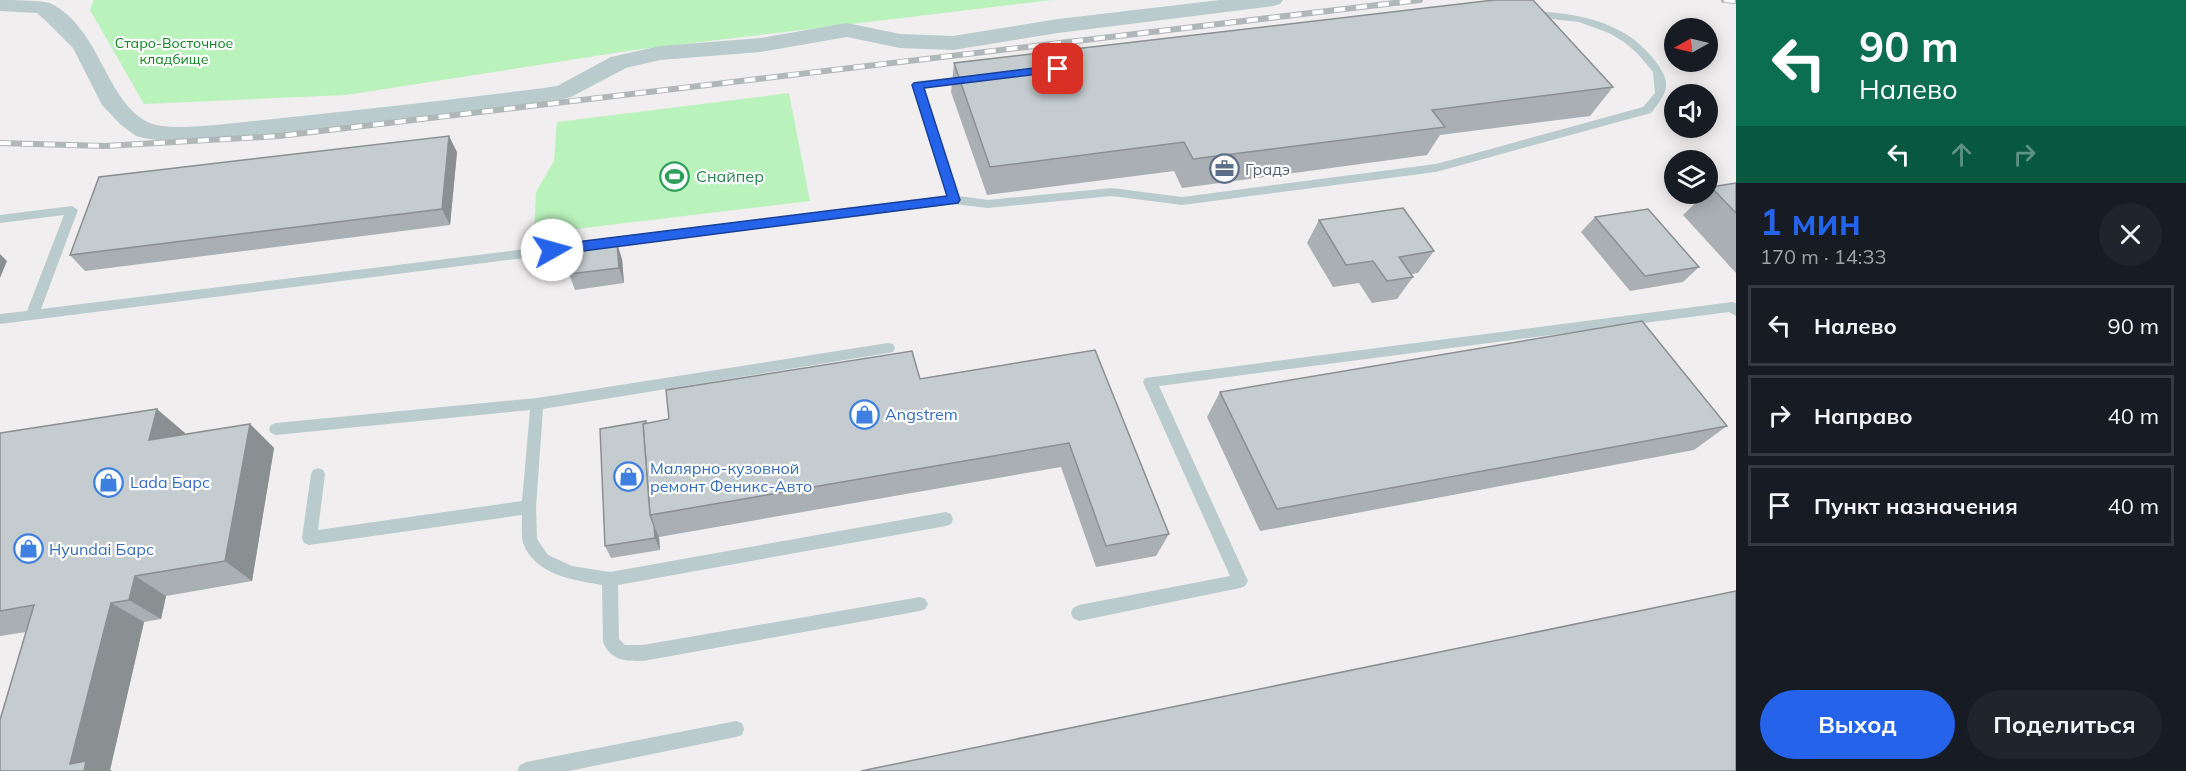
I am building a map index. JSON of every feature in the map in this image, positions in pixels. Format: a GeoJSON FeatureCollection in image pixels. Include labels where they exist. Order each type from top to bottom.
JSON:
{"type":"FeatureCollection","features":[{"type":"Feature","properties":{"kind":"street"},"geometry":{"type":"LineString","coordinates":[[0,5],[42,7],[55,16],[72,32],[82,46],[110,100],[144,130],[169,134],[209,133],[339,121],[544,96],[563,92],[604,69],[638,57],[761,45],[831,31],[847,30],[900,41],[953,43],[1058,26],[1274,0]]}},
{"type":"Feature","properties":{"kind":"lane"},"geometry":{"type":"LineString","coordinates":[[0,319],[954,200],[988,204],[1112,192],[1182,201],[1436,168],[1647,110],[1660,94],[1660,75],[1646,54],[1622,35],[1590,21],[1557,14],[1515,15]]}},
{"type":"Feature","properties":{"kind":"lane"},"geometry":{"type":"LineString","coordinates":[[954,200],[918,85],[976,78]]}},
{"type":"Feature","properties":{"kind":"lane"},"geometry":{"type":"LineString","coordinates":[[0,219],[72,210],[32,315]]}},
{"type":"Feature","properties":{"kind":"lane"},"geometry":{"type":"LineString","coordinates":[[1078,613],[1240,581],[1150,382],[1732,307],[1736,311]]}},
{"type":"Feature","properties":{"kind":"lane"},"geometry":{"type":"LineString","coordinates":[[276,429],[537,404],[888,348]]}},
{"type":"Feature","properties":{"kind":"lane"},"geometry":{"type":"LineString","coordinates":[[537,404],[529,507],[530,541],[543,560],[571,573],[610,579],[946,519]]}},
{"type":"Feature","properties":{"kind":"lane"},"geometry":{"type":"LineString","coordinates":[[318,474],[309,538],[529,507]]}},
{"type":"Feature","properties":{"kind":"lane"},"geometry":{"type":"LineString","coordinates":[[610,579],[612,642],[622,653],[643,653],[920,604]]}},
{"type":"Feature","properties":{"kind":"lane"},"geometry":{"type":"LineString","coordinates":[[526,771],[736,729]]}},
{"type":"Feature","properties":{"kind":"green space","name":"Старо-Восточное кладбище"},"geometry":{"type":"Polygon","coordinates":[[[94,0],[1052,0],[634,50],[346,95],[144,104],[90,10],[94,0]]]}},
{"type":"Feature","properties":{"kind":"green space","name":"Снайпер"},"geometry":{"type":"Polygon","coordinates":[[[789,93],[810,201],[534,234],[536,192],[554,161],[557,122],[789,93]]]}},
{"type":"Feature","properties":{"kind":"building"},"geometry":{"type":"Polygon","coordinates":[[[1494,0],[1533,0],[1613,87],[1432,110],[1445,127],[1193,159],[1184,142],[990,167],[954,63],[1494,0]]]}},
{"type":"Feature","properties":{"kind":"building"},"geometry":{"type":"Polygon","coordinates":[[[449,136],[442,209],[70,255],[99,177],[449,136]]]}},
{"type":"Feature","properties":{"kind":"building"},"geometry":{"type":"Polygon","coordinates":[[[1736,183],[1736,213],[1718,194],[1718,186],[1736,183]]]}},
{"type":"Feature","properties":{"kind":"building"},"geometry":{"type":"Polygon","coordinates":[[[1403,208],[1434,251],[1399,257],[1413,277],[1387,281],[1373,261],[1346,265],[1319,220],[1403,208]]]}},
{"type":"Feature","properties":{"kind":"building"},"geometry":{"type":"Polygon","coordinates":[[[1648,209],[1699,267],[1645,276],[1595,217],[1648,209]]]}},
{"type":"Feature","properties":{"kind":"building"},"geometry":{"type":"Polygon","coordinates":[[[617,243],[619,268],[569,274],[568,250],[617,243]]]}},
{"type":"Feature","properties":{"kind":"building"},"geometry":{"type":"Polygon","coordinates":[[[1642,321],[1727,426],[1277,509],[1220,392],[1642,321]]]}},
{"type":"Feature","properties":{"kind":"building"},"geometry":{"type":"Polygon","coordinates":[[[1095,350],[1169,534],[1106,546],[1069,443],[650,515],[643,424],[669,419],[666,390],[912,351],[920,379],[1095,350]]]}},
{"type":"Feature","properties":{"kind":"building"},"geometry":{"type":"Polygon","coordinates":[[[157,409],[149,440],[250,424],[225,561],[135,576],[129,600],[111,603],[70,764],[86,761],[84,771],[0,771],[0,720],[34,605],[0,611],[0,433],[157,409]]]}},
{"type":"Feature","properties":{"kind":"building"},"geometry":{"type":"Polygon","coordinates":[[[646,421],[643,424],[650,515],[655,538],[605,546],[600,429],[646,421]]]}},
{"type":"Feature","properties":{"kind":"building"},"geometry":{"type":"Polygon","coordinates":[[[1736,591],[1736,771],[861,771],[1736,591]]]}},
{"type":"Feature","properties":{"kind":"railway"},"geometry":{"type":"LineString","coordinates":[[0,143],[105,146],[279,136],[1420,0]]}},
{"type":"Feature","properties":{"kind":"railway"},"geometry":{"type":"LineString","coordinates":[[1724,0],[1736,1]]}},
{"type":"Feature","properties":{"kind":"place","name":"Градэ"},"geometry":{"type":"Point","coordinates":[1224,169]}},
{"type":"Feature","properties":{"kind":"place","name":"Снайпер"},"geometry":{"type":"Point","coordinates":[675,176]}},
{"type":"Feature","properties":{"kind":"place","name":"Angstrem"},"geometry":{"type":"Point","coordinates":[864,414]}},
{"type":"Feature","properties":{"kind":"place","name":"Малярно-кузовной ремонт Феникс-Авто"},"geometry":{"type":"Point","coordinates":[629,477]}},
{"type":"Feature","properties":{"kind":"place","name":"Lada Барс"},"geometry":{"type":"Point","coordinates":[109,482]}},
{"type":"Feature","properties":{"kind":"place","name":"Hyundai Барс"},"geometry":{"type":"Point","coordinates":[28,549]}},
{"type":"Feature","properties":{"kind":"route"},"geometry":{"type":"LineString","coordinates":[[552,250],[954,200],[918,85],[1058,69]]}}]}
